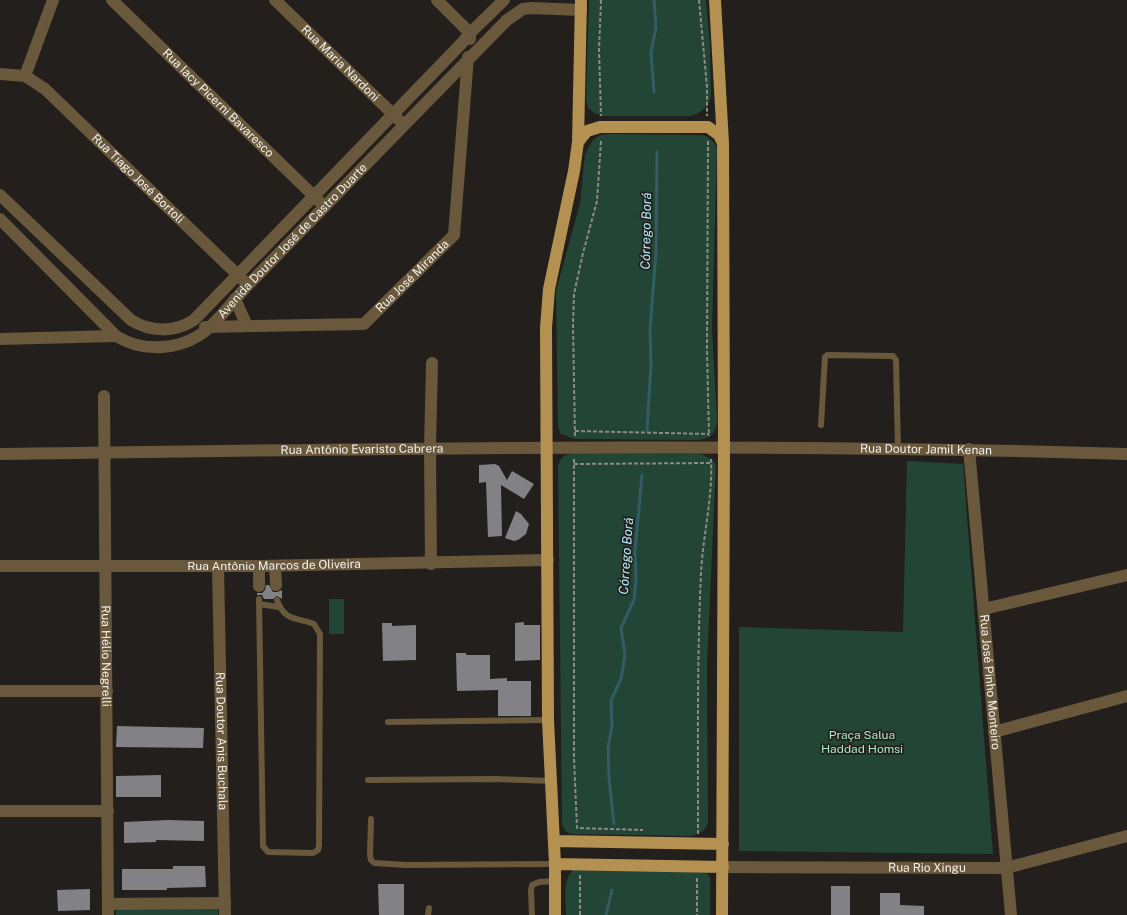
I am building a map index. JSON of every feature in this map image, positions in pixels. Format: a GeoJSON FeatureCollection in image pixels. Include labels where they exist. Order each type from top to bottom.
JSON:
{"type":"FeatureCollection","features":[{"type":"Feature","properties":{"kind":"main road"},"geometry":{"type":"LineString","coordinates":[[716,0],[723,143],[724,447],[722,915]]}},
{"type":"Feature","properties":{"kind":"main road"},"geometry":{"type":"LineString","coordinates":[[555,915],[555,864],[548,720],[546,328],[549,289],[574,171],[578,142],[581,5]]}},
{"type":"Feature","properties":{"kind":"main road"},"geometry":{"type":"LineString","coordinates":[[579,109],[602,133]]}},
{"type":"Feature","properties":{"kind":"main road"},"geometry":{"type":"LineString","coordinates":[[578,142],[587,131],[602,133],[708,127],[718,118],[722,110]]}},
{"type":"Feature","properties":{"kind":"main road"},"geometry":{"type":"LineString","coordinates":[[708,127],[719,135],[723,143]]}},
{"type":"Feature","properties":{"kind":"main road"},"geometry":{"type":"LineString","coordinates":[[554,842],[698,838],[723,844]]}},
{"type":"Feature","properties":{"kind":"main road"},"geometry":{"type":"LineString","coordinates":[[555,864],[698,872],[723,867]]}},
{"type":"Feature","properties":{"kind":"street"},"geometry":{"type":"LineString","coordinates":[[0,74],[25,76],[53,0]]}},
{"type":"Feature","properties":{"kind":"street","name":"Rua Iacy Picerni Bavaresco"},"geometry":{"type":"LineString","coordinates":[[112,0],[325,206]]}},
{"type":"Feature","properties":{"kind":"street","name":"Rua Maria Nardoni"},"geometry":{"type":"LineString","coordinates":[[276,0],[405,126]]}},
{"type":"Feature","properties":{"kind":"street"},"geometry":{"type":"LineString","coordinates":[[437,0],[470,33]]}},
{"type":"Feature","properties":{"kind":"street","name":"Avenida Doutor José de Castro Duarte"},"geometry":{"type":"LineString","coordinates":[[0,195],[120,312],[141,326],[153,329],[160,330],[182,326],[194,320],[394,115],[470,33],[504,0]]}},
{"type":"Feature","properties":{"kind":"street","name":"Avenida Doutor José de Castro Duarte"},"geometry":{"type":"LineString","coordinates":[[1,221],[116,336],[124,341],[142,346],[162,347],[187,341],[210,327],[248,285],[405,126],[521,5],[581,5]]}},
{"type":"Feature","properties":{"kind":"street","name":"Rua José Miranda"},"geometry":{"type":"LineString","coordinates":[[182,326],[210,327],[364,324],[454,235],[470,33]]}},
{"type":"Feature","properties":{"kind":"street","name":"Rua Tiago José Bortoli"},"geometry":{"type":"LineString","coordinates":[[25,76],[45,89],[248,285]]}},
{"type":"Feature","properties":{"kind":"street"},"geometry":{"type":"LineString","coordinates":[[1,221],[15,209]]}},
{"type":"Feature","properties":{"kind":"street"},"geometry":{"type":"LineString","coordinates":[[236,299],[246,326]]}},
{"type":"Feature","properties":{"kind":"street"},"geometry":{"type":"LineString","coordinates":[[93,336],[120,312]]}},
{"type":"Feature","properties":{"kind":"street"},"geometry":{"type":"LineString","coordinates":[[0,339],[116,336]]}},
{"type":"Feature","properties":{"kind":"street"},"geometry":{"type":"LineString","coordinates":[[431,564],[430,448],[432,363]]}},
{"type":"Feature","properties":{"kind":"street","name":"Rua Hélio Negrelli"},"geometry":{"type":"LineString","coordinates":[[104,396],[108,909]]}},
{"type":"Feature","properties":{"kind":"street","name":"Rua Antônio Evaristo Cabrera"},"geometry":{"type":"LineString","coordinates":[[0,454],[430,448],[724,447]]}},
{"type":"Feature","properties":{"kind":"street","name":"Rua Doutor Jamil Kenan"},"geometry":{"type":"LineString","coordinates":[[724,447],[969,449],[1127,454]]}},
{"type":"Feature","properties":{"kind":"street","name":"Rua José Pinho Monteiro"},"geometry":{"type":"LineString","coordinates":[[969,449],[1011,915]]}},
{"type":"Feature","properties":{"kind":"street","name":"Rua Antônio Marcos de Oliveira"},"geometry":{"type":"LineString","coordinates":[[0,566],[106,565],[218,567],[431,564],[548,560]]}},
{"type":"Feature","properties":{"kind":"street"},"geometry":{"type":"LineString","coordinates":[[259,566],[259,586]]}},
{"type":"Feature","properties":{"kind":"street"},"geometry":{"type":"LineString","coordinates":[[275,566],[276,585]]}},
{"type":"Feature","properties":{"kind":"street","name":"Rua Doutor Anis Buchala"},"geometry":{"type":"LineString","coordinates":[[218,567],[225,915]]}},
{"type":"Feature","properties":{"kind":"street"},"geometry":{"type":"LineString","coordinates":[[984,609],[1127,575]]}},
{"type":"Feature","properties":{"kind":"street"},"geometry":{"type":"LineString","coordinates":[[0,691],[106,691]]}},
{"type":"Feature","properties":{"kind":"street"},"geometry":{"type":"LineString","coordinates":[[994,732],[1127,696]]}},
{"type":"Feature","properties":{"kind":"street"},"geometry":{"type":"LineString","coordinates":[[0,811],[108,811]]}},
{"type":"Feature","properties":{"kind":"street","name":"Rua Rio Xingu"},"geometry":{"type":"LineString","coordinates":[[723,867],[1006,868],[1127,836]]}},
{"type":"Feature","properties":{"kind":"street"},"geometry":{"type":"LineString","coordinates":[[108,909],[225,903]]}},
{"type":"Feature","properties":{"kind":"lane"},"geometry":{"type":"LineString","coordinates":[[821,425],[825,357],[827,354],[894,356],[896,360],[898,449]]}},
{"type":"Feature","properties":{"kind":"lane"},"geometry":{"type":"LineString","coordinates":[[277,600],[279,607],[290,618],[314,624],[320,634],[319,846],[318,850],[313,852],[268,852],[263,846],[259,602],[279,607]]}},
{"type":"Feature","properties":{"kind":"lane"},"geometry":{"type":"LineString","coordinates":[[388,722],[548,720]]}},
{"type":"Feature","properties":{"kind":"lane"},"geometry":{"type":"LineString","coordinates":[[368,780],[496,779],[552,781]]}},
{"type":"Feature","properties":{"kind":"lane"},"geometry":{"type":"LineString","coordinates":[[371,819],[370,855],[371,860],[374,863],[406,865],[555,864]]}},
{"type":"Feature","properties":{"kind":"lane"},"geometry":{"type":"LineString","coordinates":[[532,915],[530,890],[532,885],[539,882],[555,881]]}},
{"type":"Feature","properties":{"kind":"lane"},"geometry":{"type":"LineString","coordinates":[[428,915],[429,908]]}},
{"type":"Feature","properties":{"kind":"path"},"geometry":{"type":"LineString","coordinates":[[601,0],[599,50],[602,133],[597,201],[574,294],[574,758],[577,828],[645,830]]}},
{"type":"Feature","properties":{"kind":"path"},"geometry":{"type":"LineString","coordinates":[[699,0],[707,80],[708,127]]}},
{"type":"Feature","properties":{"kind":"path"},"geometry":{"type":"LineString","coordinates":[[601,141],[602,133]]}},
{"type":"Feature","properties":{"kind":"path"},"geometry":{"type":"LineString","coordinates":[[698,838],[697,720],[701,572],[711,463],[707,350],[708,139],[701,139]]}},
{"type":"Feature","properties":{"kind":"path"},"geometry":{"type":"LineString","coordinates":[[575,431],[709,434]]}},
{"type":"Feature","properties":{"kind":"path"},"geometry":{"type":"LineString","coordinates":[[574,464],[711,463]]}},
{"type":"Feature","properties":{"kind":"path"},"geometry":{"type":"LineString","coordinates":[[690,832],[698,838]]}},
{"type":"Feature","properties":{"kind":"path"},"geometry":{"type":"LineString","coordinates":[[690,878],[698,872]]}},
{"type":"Feature","properties":{"kind":"path"},"geometry":{"type":"LineString","coordinates":[[697,915],[698,872]]}},
{"type":"Feature","properties":{"kind":"path"},"geometry":{"type":"LineString","coordinates":[[580,915],[580,876],[587,876]]}},
{"type":"Feature","properties":{"kind":"green space"},"geometry":{"type":"Polygon","coordinates":[[[589,0],[706,0],[710,44],[711,97],[706,107],[691,116],[602,116],[594,113],[588,108],[586,99],[589,0]]]}},
{"type":"Feature","properties":{"kind":"green space"},"geometry":{"type":"Polygon","coordinates":[[[600,135],[700,135],[706,136],[710,139],[717,148],[712,329],[717,419],[716,428],[707,438],[698,440],[575,439],[561,434],[558,427],[556,291],[580,203],[585,154],[593,140],[600,135]]]}},
{"type":"Feature","properties":{"kind":"green space"},"geometry":{"type":"Polygon","coordinates":[[[574,453],[700,454],[712,459],[716,464],[707,665],[708,823],[704,830],[691,836],[571,834],[565,831],[562,824],[558,466],[563,456],[574,453]]]}},
{"type":"Feature","properties":{"kind":"green space","name":"Praça Salua Haddad Homsi"},"geometry":{"type":"Polygon","coordinates":[[[907,461],[963,464],[993,854],[739,851],[739,627],[903,632],[907,461]]]}},
{"type":"Feature","properties":{"kind":"green space"},"geometry":{"type":"Polygon","coordinates":[[[329,599],[344,599],[344,634],[329,634],[329,599]]]}},
{"type":"Feature","properties":{"kind":"green space"},"geometry":{"type":"Polygon","coordinates":[[[576,868],[705,870],[710,878],[710,915],[566,915],[566,883],[571,872],[576,868]]]}},
{"type":"Feature","properties":{"kind":"green space"},"geometry":{"type":"Polygon","coordinates":[[[218,906],[218,915],[116,915],[116,907],[218,906]]]}},
{"type":"Feature","properties":{"kind":"building"},"geometry":{"type":"Polygon","coordinates":[[[495,464],[499,466],[507,480],[512,471],[534,484],[524,499],[501,485],[502,536],[488,537],[486,482],[479,483],[479,465],[495,464]]]}},
{"type":"Feature","properties":{"kind":"building"},"geometry":{"type":"Polygon","coordinates":[[[516,511],[521,514],[529,524],[526,534],[514,541],[505,538],[516,511]]]}},
{"type":"Feature","properties":{"kind":"building"},"geometry":{"type":"Polygon","coordinates":[[[266,585],[269,585],[273,592],[282,590],[282,599],[277,596],[273,599],[264,599],[262,595],[257,595],[257,593],[262,593],[265,590],[266,585]]]}},
{"type":"Feature","properties":{"kind":"building"},"geometry":{"type":"Polygon","coordinates":[[[524,622],[524,625],[540,625],[540,660],[515,661],[515,623],[524,622]]]}},
{"type":"Feature","properties":{"kind":"building"},"geometry":{"type":"Polygon","coordinates":[[[382,623],[392,623],[392,626],[416,625],[416,660],[383,661],[382,623]]]}},
{"type":"Feature","properties":{"kind":"building"},"geometry":{"type":"Polygon","coordinates":[[[456,653],[466,653],[466,655],[490,655],[490,679],[507,678],[507,681],[531,681],[531,716],[498,716],[498,690],[457,691],[456,653]]]}},
{"type":"Feature","properties":{"kind":"building"},"geometry":{"type":"Polygon","coordinates":[[[117,726],[204,728],[203,748],[116,747],[117,726]]]}},
{"type":"Feature","properties":{"kind":"building"},"geometry":{"type":"Polygon","coordinates":[[[161,775],[161,797],[116,797],[116,776],[161,775]]]}},
{"type":"Feature","properties":{"kind":"building"},"geometry":{"type":"Polygon","coordinates":[[[168,820],[204,821],[204,841],[156,840],[156,842],[124,843],[124,822],[168,820]]]}},
{"type":"Feature","properties":{"kind":"building"},"geometry":{"type":"Polygon","coordinates":[[[173,866],[205,866],[206,887],[167,888],[167,890],[122,890],[122,869],[173,869],[173,866]]]}},
{"type":"Feature","properties":{"kind":"building"},"geometry":{"type":"Polygon","coordinates":[[[378,884],[404,884],[404,915],[379,915],[378,884]]]}},
{"type":"Feature","properties":{"kind":"building"},"geometry":{"type":"Polygon","coordinates":[[[831,886],[850,886],[850,915],[831,915],[831,886]]]}},
{"type":"Feature","properties":{"kind":"building"},"geometry":{"type":"Polygon","coordinates":[[[90,889],[90,910],[58,911],[57,890],[90,889]]]}},
{"type":"Feature","properties":{"kind":"building"},"geometry":{"type":"Polygon","coordinates":[[[880,893],[900,893],[900,905],[924,906],[924,915],[880,915],[880,893]]]}},
{"type":"Feature","properties":{"kind":"waterway","name":"Córrego Borá"},"geometry":{"type":"LineString","coordinates":[[654,0],[656,27],[651,53],[654,92]]}},
{"type":"Feature","properties":{"kind":"waterway","name":"Córrego Borá"},"geometry":{"type":"LineString","coordinates":[[647,430],[651,365],[650,329],[656,252],[657,152]]}},
{"type":"Feature","properties":{"kind":"waterway","name":"Córrego Borá"},"geometry":{"type":"LineString","coordinates":[[614,824],[609,778],[608,748],[612,726],[611,700],[621,679],[625,655],[621,628],[634,600],[636,580],[635,551],[642,475]]}},
{"type":"Feature","properties":{"kind":"waterway","name":"Córrego Borá"},"geometry":{"type":"LineString","coordinates":[[606,915],[612,890]]}}]}
